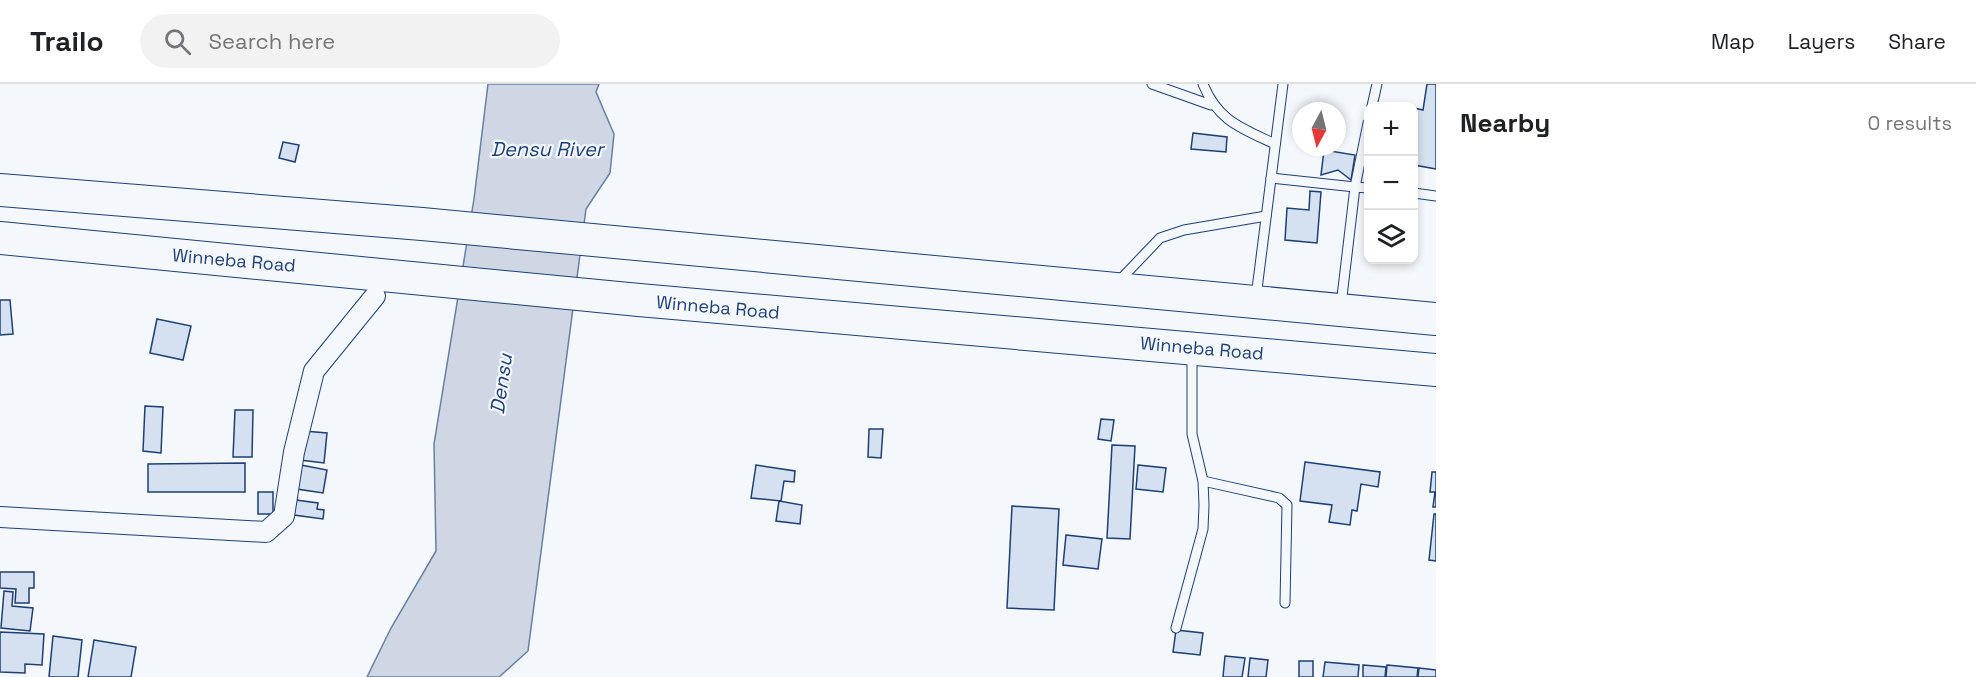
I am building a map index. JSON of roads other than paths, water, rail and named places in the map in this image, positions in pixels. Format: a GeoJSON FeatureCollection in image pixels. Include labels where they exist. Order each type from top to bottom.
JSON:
{"type":"FeatureCollection","features":[{"type":"Feature","properties":{"kind":"highway"},"geometry":{"type":"LineString","coordinates":[[0,190],[422,224],[1436,319]]}},
{"type":"Feature","properties":{"kind":"highway","name":"Winneba Road"},"geometry":{"type":"LineString","coordinates":[[0,238],[639,300],[1436,370]]}},
{"type":"Feature","properties":{"kind":"street"},"geometry":{"type":"LineString","coordinates":[[0,517],[266,532],[284,516],[294,452],[314,371],[375,296]]}},
{"type":"Feature","properties":{"kind":"lane"},"geometry":{"type":"LineString","coordinates":[[1152,84],[1211,105],[1231,123],[1275,144]]}},
{"type":"Feature","properties":{"kind":"lane"},"geometry":{"type":"LineString","coordinates":[[1203,84],[1211,105]]}},
{"type":"Feature","properties":{"kind":"lane"},"geometry":{"type":"LineString","coordinates":[[1256,302],[1282,84]]}},
{"type":"Feature","properties":{"kind":"lane"},"geometry":{"type":"LineString","coordinates":[[1373,102],[1377,84]]}},
{"type":"Feature","properties":{"kind":"lane"},"geometry":{"type":"LineString","coordinates":[[1340,310],[1355,187],[1364,143]]}},
{"type":"Feature","properties":{"kind":"lane"},"geometry":{"type":"LineString","coordinates":[[1271,178],[1364,188]]}},
{"type":"Feature","properties":{"kind":"lane"},"geometry":{"type":"LineString","coordinates":[[1418,194],[1436,196]]}},
{"type":"Feature","properties":{"kind":"lane"},"geometry":{"type":"LineString","coordinates":[[1111,289],[1160,237],[1184,230],[1266,216]]}},
{"type":"Feature","properties":{"kind":"lane"},"geometry":{"type":"LineString","coordinates":[[1176,628],[1203,529],[1203,481],[1192,434],[1192,347]]}},
{"type":"Feature","properties":{"kind":"lane"},"geometry":{"type":"LineString","coordinates":[[1203,481],[1279,498],[1287,505],[1285,603]]}},
{"type":"Feature","properties":{"kind":"water","name":"Densu River"},"geometry":{"type":"Polygon","coordinates":[[[488,84],[599,84],[596,92],[614,134],[610,173],[586,209],[528,651],[499,677],[367,677],[391,628],[436,551],[434,444],[474,199],[488,84]]]}},
{"type":"Feature","properties":{"kind":"water label","name":"Densu"},"geometry":{"type":"Point","coordinates":[501,384]}}]}
